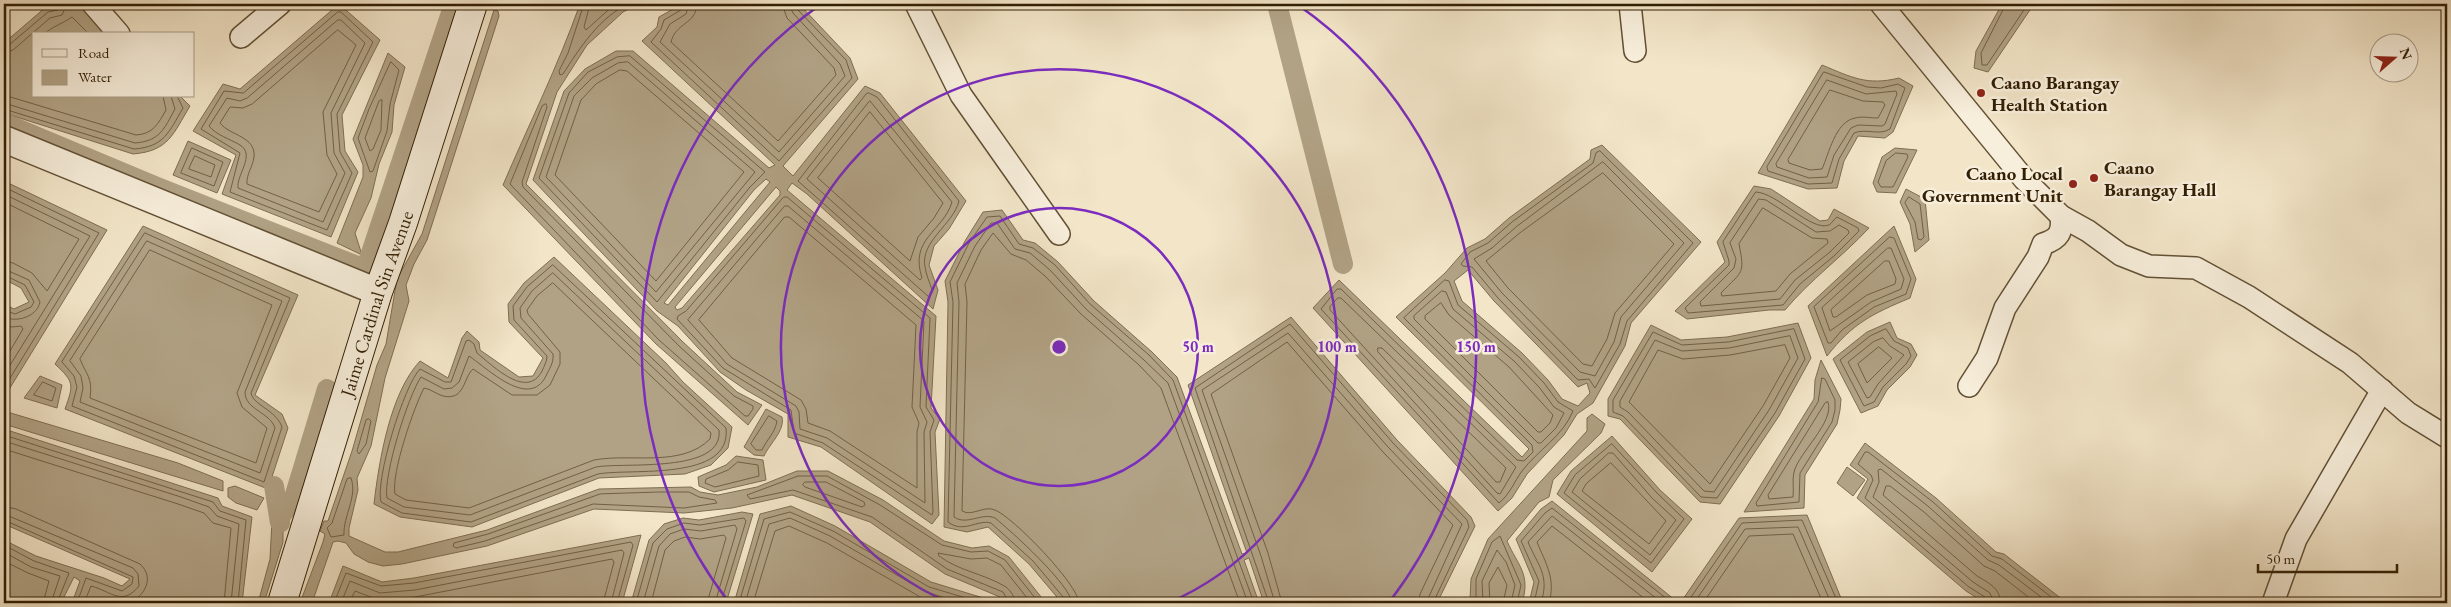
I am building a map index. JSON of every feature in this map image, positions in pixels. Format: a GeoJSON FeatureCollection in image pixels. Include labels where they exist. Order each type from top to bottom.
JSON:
{"type":"FeatureCollection","features":[{"type":"Feature","properties":{"kind":"main road","name":"Jaime Cardinal Sin Avenue"},"geometry":{"type":"LineString","coordinates":[[282,603],[378,292],[403,223],[469,7]]}},
{"type":"Feature","properties":{"kind":"street"},"geometry":{"type":"LineString","coordinates":[[93,4],[117,32]]}},
{"type":"Feature","properties":{"kind":"street"},"geometry":{"type":"LineString","coordinates":[[241,37],[280,4]]}},
{"type":"Feature","properties":{"kind":"street"},"geometry":{"type":"LineString","coordinates":[[916,4],[961,94],[1059,234]]}},
{"type":"Feature","properties":{"kind":"street"},"geometry":{"type":"LineString","coordinates":[[1630,4],[1635,51]]}},
{"type":"Feature","properties":{"kind":"street"},"geometry":{"type":"LineString","coordinates":[[1881,4],[2024,179],[2061,216],[2088,230],[2121,255],[2149,266],[2196,268],[2234,288],[2350,362],[2408,413],[2447,437]]}},
{"type":"Feature","properties":{"kind":"street"},"geometry":{"type":"LineString","coordinates":[[4,139],[378,292]]}},
{"type":"Feature","properties":{"kind":"street"},"geometry":{"type":"LineString","coordinates":[[1969,386],[1987,358],[2005,308],[2038,257],[2043,244],[2055,241],[2061,232],[2061,216]]}},
{"type":"Feature","properties":{"kind":"street"},"geometry":{"type":"LineString","coordinates":[[2273,603],[2296,539],[2382,390]]}},
{"type":"Feature","properties":{"kind":"water"},"geometry":{"type":"Polygon","coordinates":[[[86,4],[114,32],[32,32],[32,98],[182,98],[190,106],[169,139],[155,149],[133,154],[4,113],[4,43],[46,7],[86,4]]]}},
{"type":"Feature","properties":{"kind":"water"},"geometry":{"type":"Polygon","coordinates":[[[339,4],[380,40],[342,115],[345,151],[358,172],[331,237],[222,194],[236,155],[193,131],[223,84],[240,89],[339,4]]]}},
{"type":"Feature","properties":{"kind":"water"},"geometry":{"type":"Polygon","coordinates":[[[580,4],[638,4],[623,12],[587,45],[557,92],[526,184],[683,342],[737,392],[762,405],[748,425],[656,344],[503,185],[553,72],[580,4]]]}},
{"type":"Feature","properties":{"kind":"water"},"geometry":{"type":"Polygon","coordinates":[[[682,4],[799,4],[850,58],[858,79],[783,166],[793,176],[865,86],[880,93],[966,201],[949,229],[934,246],[929,265],[938,290],[933,309],[807,194],[792,183],[787,190],[936,316],[931,408],[940,419],[935,432],[939,515],[932,524],[821,447],[788,437],[788,414],[746,390],[720,372],[678,326],[657,311],[533,180],[564,91],[585,69],[616,51],[633,51],[769,168],[775,165],[642,41],[657,27],[659,17],[682,4]],[[766,179],[754,190],[664,303],[668,305],[770,182],[766,179]],[[776,187],[675,307],[677,310],[682,308],[780,195],[780,191],[776,187]]]}},
{"type":"Feature","properties":{"kind":"water"},"geometry":{"type":"Polygon","coordinates":[[[2002,4],[2034,4],[1988,72],[1974,68],[1976,51],[2002,4]]]}},
{"type":"Feature","properties":{"kind":"water"},"geometry":{"type":"Polygon","coordinates":[[[494,10],[498,11],[499,16],[427,240],[414,264],[406,285],[409,301],[385,378],[371,446],[357,478],[358,490],[349,528],[349,536],[385,552],[398,552],[487,530],[599,489],[691,487],[700,492],[718,495],[757,487],[797,471],[828,471],[883,500],[944,541],[972,548],[989,546],[1009,557],[1046,603],[1005,603],[1000,597],[945,574],[870,522],[792,495],[732,508],[684,513],[594,509],[487,546],[402,564],[383,566],[368,562],[354,554],[346,543],[333,542],[312,603],[300,603],[323,542],[325,534],[320,531],[324,521],[328,521],[352,451],[377,365],[386,344],[397,279],[422,234],[494,10]]]}},
{"type":"Feature","properties":{"kind":"water"},"geometry":{"type":"Polygon","coordinates":[[[388,53],[405,67],[394,105],[392,132],[379,164],[371,198],[355,233],[362,255],[337,243],[363,177],[363,165],[353,139],[388,53]]]}},
{"type":"Feature","properties":{"kind":"water"},"geometry":{"type":"Polygon","coordinates":[[[1822,65],[1859,79],[1878,81],[1899,78],[1913,86],[1893,132],[1885,138],[1858,136],[1844,161],[1837,188],[1808,189],[1758,173],[1822,65]]]}},
{"type":"Feature","properties":{"kind":"water"},"geometry":{"type":"Polygon","coordinates":[[[188,141],[231,160],[217,193],[173,175],[188,141]]]}},
{"type":"Feature","properties":{"kind":"water"},"geometry":{"type":"Polygon","coordinates":[[[1602,145],[1701,242],[1631,323],[1625,346],[1593,403],[1577,414],[1564,435],[1527,474],[1512,498],[1498,511],[1313,308],[1339,280],[1522,457],[1529,449],[1396,317],[1445,273],[1467,248],[1485,239],[1509,218],[1590,159],[1591,150],[1602,145]],[[1468,270],[1454,281],[1462,301],[1522,353],[1548,380],[1562,399],[1578,406],[1590,393],[1587,383],[1578,387],[1494,301],[1468,270]]]}},
{"type":"Feature","properties":{"kind":"water"},"geometry":{"type":"Polygon","coordinates":[[[1895,148],[1917,150],[1896,193],[1877,192],[1873,183],[1882,157],[1895,148]]]}},
{"type":"Feature","properties":{"kind":"water"},"geometry":{"type":"Polygon","coordinates":[[[4,181],[107,230],[5,396],[4,304],[14,309],[29,302],[21,288],[4,279],[4,181]]]}},
{"type":"Feature","properties":{"kind":"water"},"geometry":{"type":"Polygon","coordinates":[[[1754,186],[1771,189],[1820,221],[1828,220],[1834,209],[1869,228],[1785,310],[1687,319],[1675,311],[1725,262],[1717,242],[1754,186]]]}},
{"type":"Feature","properties":{"kind":"water"},"geometry":{"type":"Polygon","coordinates":[[[1906,189],[1925,199],[1929,240],[1915,252],[1910,224],[1900,202],[1906,189]]]}},
{"type":"Feature","properties":{"kind":"water"},"geometry":{"type":"Polygon","coordinates":[[[1002,210],[1023,240],[1035,243],[1058,262],[1094,301],[1152,352],[1177,377],[1242,554],[1247,553],[1188,385],[1291,317],[1397,440],[1471,517],[1475,526],[1437,603],[1264,603],[1249,558],[1244,560],[1259,603],[1062,603],[1029,564],[988,527],[967,532],[944,527],[948,302],[945,281],[965,241],[983,212],[1002,210]]]}},
{"type":"Feature","properties":{"kind":"water"},"geometry":{"type":"Polygon","coordinates":[[[143,226],[298,295],[255,395],[282,414],[288,428],[268,489],[65,409],[71,389],[70,384],[66,375],[55,364],[143,226]]]}},
{"type":"Feature","properties":{"kind":"water"},"geometry":{"type":"Polygon","coordinates":[[[1894,226],[1916,279],[1910,298],[1885,309],[1855,327],[1827,356],[1808,306],[1894,226]]]}},
{"type":"Feature","properties":{"kind":"water"},"geometry":{"type":"Polygon","coordinates":[[[554,257],[732,427],[728,448],[711,465],[685,474],[599,478],[472,527],[400,517],[374,504],[383,448],[394,409],[401,391],[420,361],[448,378],[462,338],[467,331],[479,342],[480,350],[519,377],[533,376],[543,358],[509,322],[508,304],[524,283],[554,257]]]}},
{"type":"Feature","properties":{"kind":"water"},"geometry":{"type":"Polygon","coordinates":[[[1890,322],[1897,338],[1911,344],[1917,355],[1910,367],[1887,390],[1878,406],[1861,413],[1833,359],[1867,332],[1890,322]]]}},
{"type":"Feature","properties":{"kind":"water"},"geometry":{"type":"Polygon","coordinates":[[[1798,323],[1811,358],[1779,416],[1720,504],[1700,502],[1620,419],[1608,416],[1608,399],[1651,325],[1681,340],[1727,337],[1798,323]]]}},
{"type":"Feature","properties":{"kind":"water"},"geometry":{"type":"Polygon","coordinates":[[[1821,360],[1841,399],[1840,410],[1837,424],[1805,475],[1804,508],[1744,512],[1814,399],[1815,380],[1821,360]]]}},
{"type":"Feature","properties":{"kind":"water"},"geometry":{"type":"Polygon","coordinates":[[[40,376],[62,385],[57,408],[24,398],[40,376]]]}},
{"type":"Feature","properties":{"kind":"water"},"geometry":{"type":"Polygon","coordinates":[[[766,409],[782,417],[781,427],[764,456],[754,455],[744,447],[766,409]]]}},
{"type":"Feature","properties":{"kind":"water"},"geometry":{"type":"Polygon","coordinates":[[[4,411],[178,463],[223,481],[223,491],[4,424],[4,411]]]}},
{"type":"Feature","properties":{"kind":"water"},"geometry":{"type":"Polygon","coordinates":[[[1592,414],[1605,424],[1601,433],[1553,480],[1549,497],[1539,502],[1507,541],[1524,577],[1525,585],[1522,603],[1473,603],[1470,599],[1471,579],[1488,539],[1587,431],[1587,418],[1592,414]]]}},
{"type":"Feature","properties":{"kind":"water"},"geometry":{"type":"Polygon","coordinates":[[[4,429],[218,498],[222,506],[252,517],[242,603],[72,603],[80,581],[74,577],[61,603],[4,603],[4,540],[36,556],[104,578],[122,586],[130,579],[4,524],[4,429]]]}},
{"type":"Feature","properties":{"kind":"water"},"geometry":{"type":"Polygon","coordinates":[[[1612,436],[1660,490],[1692,519],[1652,572],[1557,494],[1571,471],[1612,436]]]}},
{"type":"Feature","properties":{"kind":"water"},"geometry":{"type":"Polygon","coordinates":[[[1865,443],[1936,498],[1996,552],[2004,554],[2067,603],[1985,603],[1966,591],[1857,498],[1868,479],[1850,465],[1865,443]]]}},
{"type":"Feature","properties":{"kind":"water"},"geometry":{"type":"Polygon","coordinates":[[[736,456],[763,460],[766,480],[714,492],[699,486],[698,477],[726,465],[736,456]]]}},
{"type":"Feature","properties":{"kind":"water"},"geometry":{"type":"Polygon","coordinates":[[[1847,467],[1865,480],[1853,496],[1837,483],[1847,467]]]}},
{"type":"Feature","properties":{"kind":"water"},"geometry":{"type":"Polygon","coordinates":[[[235,486],[264,498],[257,510],[236,503],[228,497],[228,488],[235,486]]]}},
{"type":"Feature","properties":{"kind":"water"},"geometry":{"type":"Polygon","coordinates":[[[1552,501],[1675,600],[1681,602],[1739,518],[1807,515],[1843,603],[1529,603],[1534,582],[1516,539],[1541,509],[1552,501]]]}},
{"type":"Feature","properties":{"kind":"water"},"geometry":{"type":"Polygon","coordinates":[[[791,506],[835,526],[931,582],[990,600],[993,603],[734,603],[760,514],[791,506]]]}},
{"type":"Feature","properties":{"kind":"water"},"geometry":{"type":"Polygon","coordinates":[[[742,512],[753,514],[726,603],[631,603],[649,540],[664,524],[683,518],[699,520],[742,512]]]}},
{"type":"Feature","properties":{"kind":"water"},"geometry":{"type":"Polygon","coordinates":[[[272,521],[287,525],[283,530],[283,542],[264,603],[258,603],[270,559],[272,521]]]}},
{"type":"Feature","properties":{"kind":"water"},"geometry":{"type":"Polygon","coordinates":[[[641,535],[622,603],[329,603],[343,566],[382,582],[414,578],[641,535]]]}},
{"type":"Feature","properties":{"kind":"waterway"},"geometry":{"type":"LineString","coordinates":[[367,265],[454,4]]}},
{"type":"Feature","properties":{"kind":"waterway"},"geometry":{"type":"LineString","coordinates":[[1277,4],[1343,264]]}},
{"type":"Feature","properties":{"kind":"waterway"},"geometry":{"type":"LineString","coordinates":[[4,123],[157,187],[360,267],[367,265],[373,268]]}},
{"type":"Feature","properties":{"kind":"waterway"},"geometry":{"type":"LineString","coordinates":[[280,517],[294,498],[327,389]]}},
{"type":"Feature","properties":{"kind":"waterway"},"geometry":{"type":"LineString","coordinates":[[274,486],[280,523]]}},
{"type":"Feature","properties":{"kind":"place","name":"Caano Barangay Health Station"},"geometry":{"type":"Point","coordinates":[1981,93]}},
{"type":"Feature","properties":{"kind":"place","name":"Caano Barangay Hall"},"geometry":{"type":"Point","coordinates":[2094,178]}},
{"type":"Feature","properties":{"kind":"place","name":"Caano Local Government Unit"},"geometry":{"type":"Point","coordinates":[2073,184]}}]}
